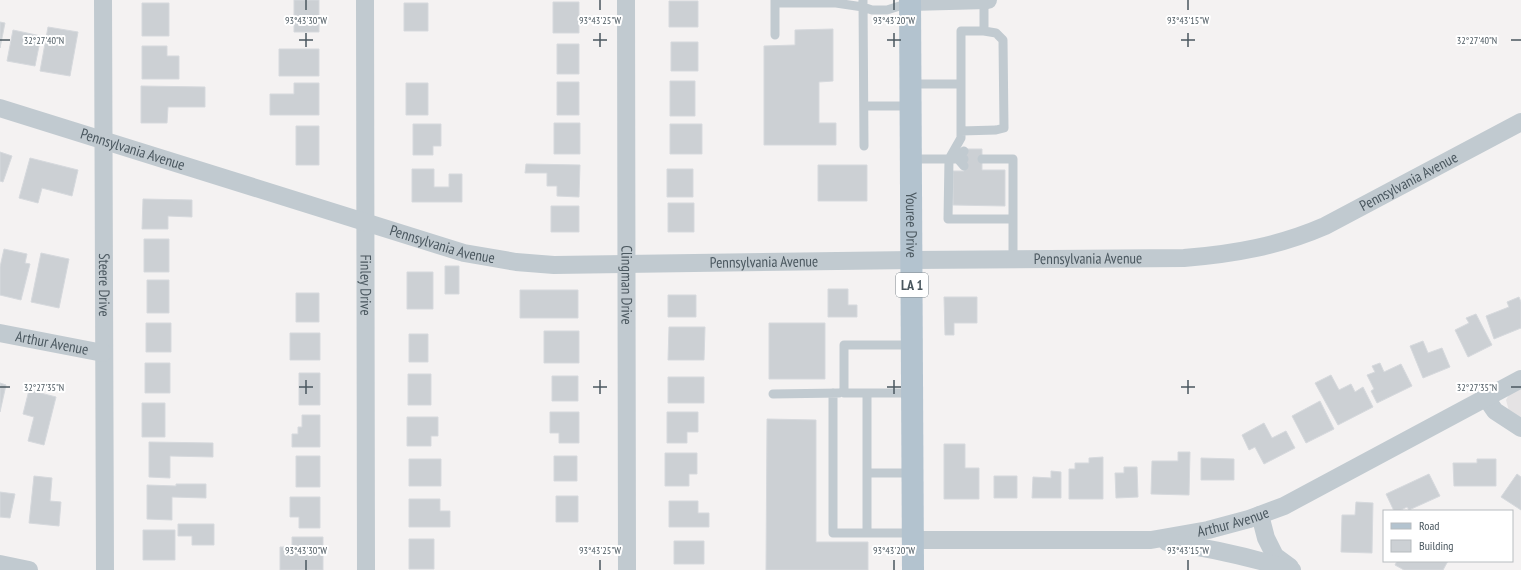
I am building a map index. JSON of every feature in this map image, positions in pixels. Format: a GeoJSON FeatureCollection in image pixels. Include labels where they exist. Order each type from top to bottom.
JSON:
{"type":"FeatureCollection","features":[{"type":"Feature","properties":{"kind":"main road","name":"Youree Drive"},"geometry":{"type":"LineString","coordinates":[[910,1],[913,570]]}},
{"type":"Feature","properties":{"kind":"street","name":"Steere Drive"},"geometry":{"type":"LineString","coordinates":[[104,0],[105,570]]}},
{"type":"Feature","properties":{"kind":"street","name":"Finley Drive"},"geometry":{"type":"LineString","coordinates":[[365,0],[366,570]]}},
{"type":"Feature","properties":{"kind":"street","name":"Clingman Drive"},"geometry":{"type":"LineString","coordinates":[[626,0],[627,570]]}},
{"type":"Feature","properties":{"kind":"street"},"geometry":{"type":"LineString","coordinates":[[910,1],[988,0]]}},
{"type":"Feature","properties":{"kind":"street","name":"Pennsylvania Avenue"},"geometry":{"type":"LineString","coordinates":[[0,108],[464,253],[516,262],[554,265],[1184,258],[1252,250],[1289,241],[1325,226],[1521,122]]}},
{"type":"Feature","properties":{"kind":"street","name":"Arthur Avenue"},"geometry":{"type":"LineString","coordinates":[[0,333],[104,353]]}},
{"type":"Feature","properties":{"kind":"street","name":"Arthur Avenue"},"geometry":{"type":"LineString","coordinates":[[912,537],[1151,540],[1208,530],[1260,515],[1303,497],[1521,379]]}},
{"type":"Feature","properties":{"kind":"street"},"geometry":{"type":"LineString","coordinates":[[1486,398],[1495,411],[1521,428]]}},
{"type":"Feature","properties":{"kind":"street"},"geometry":{"type":"LineString","coordinates":[[1260,515],[1266,538],[1275,556],[1293,570]]}},
{"type":"Feature","properties":{"kind":"street"},"geometry":{"type":"LineString","coordinates":[[1151,540],[1217,550],[1260,560],[1293,570]]}},
{"type":"Feature","properties":{"kind":"street"},"geometry":{"type":"LineString","coordinates":[[0,564],[30,570]]}},
{"type":"Feature","properties":{"kind":"lane"},"geometry":{"type":"LineString","coordinates":[[984,0],[984,31]]}},
{"type":"Feature","properties":{"kind":"lane"},"geometry":{"type":"LineString","coordinates":[[775,35],[775,1],[863,3],[872,10],[887,10],[910,1]]}},
{"type":"Feature","properties":{"kind":"lane"},"geometry":{"type":"LineString","coordinates":[[863,3],[864,146]]}},
{"type":"Feature","properties":{"kind":"lane"},"geometry":{"type":"LineString","coordinates":[[961,131],[996,130],[1004,128],[1003,40],[996,33],[984,31],[961,31],[960,159],[948,219],[1013,219]]}},
{"type":"Feature","properties":{"kind":"lane"},"geometry":{"type":"LineString","coordinates":[[911,84],[961,84]]}},
{"type":"Feature","properties":{"kind":"lane"},"geometry":{"type":"LineString","coordinates":[[864,106],[911,106]]}},
{"type":"Feature","properties":{"kind":"lane"},"geometry":{"type":"LineString","coordinates":[[911,159],[960,159]]}},
{"type":"Feature","properties":{"kind":"lane"},"geometry":{"type":"LineString","coordinates":[[984,159],[1013,159],[1013,259]]}},
{"type":"Feature","properties":{"kind":"lane"},"geometry":{"type":"LineString","coordinates":[[844,393],[844,345],[912,345]]}},
{"type":"Feature","properties":{"kind":"lane"},"geometry":{"type":"LineString","coordinates":[[833,393],[833,533],[867,533],[912,537]]}},
{"type":"Feature","properties":{"kind":"lane"},"geometry":{"type":"LineString","coordinates":[[867,533],[868,393]]}},
{"type":"Feature","properties":{"kind":"lane"},"geometry":{"type":"LineString","coordinates":[[773,394],[912,393]]}},
{"type":"Feature","properties":{"kind":"lane"},"geometry":{"type":"LineString","coordinates":[[867,473],[912,474]]}},
{"type":"Feature","properties":{"kind":"shaded area"},"geometry":{"type":"Polygon","coordinates":[[[1521,386],[1521,418],[1509,411],[1506,400],[1510,393],[1521,386]]]}},
{"type":"Feature","properties":{"kind":"building"},"geometry":{"type":"Polygon","coordinates":[[[294,0],[319,0],[319,32],[294,32],[294,0]]]}},
{"type":"Feature","properties":{"kind":"building"},"geometry":{"type":"Polygon","coordinates":[[[669,1],[698,1],[698,27],[669,27],[669,1]]]}},
{"type":"Feature","properties":{"kind":"building"},"geometry":{"type":"Polygon","coordinates":[[[553,2],[579,2],[579,33],[553,33],[553,2]]]}},
{"type":"Feature","properties":{"kind":"building"},"geometry":{"type":"Polygon","coordinates":[[[142,3],[169,3],[169,36],[142,36],[142,3]]]}},
{"type":"Feature","properties":{"kind":"building"},"geometry":{"type":"Polygon","coordinates":[[[404,3],[428,3],[428,31],[404,31],[404,3]]]}},
{"type":"Feature","properties":{"kind":"building"},"geometry":{"type":"Polygon","coordinates":[[[0,22],[5,23],[0,48],[0,22]]]}},
{"type":"Feature","properties":{"kind":"building"},"geometry":{"type":"Polygon","coordinates":[[[48,27],[78,32],[70,76],[40,71],[48,27]]]}},
{"type":"Feature","properties":{"kind":"building"},"geometry":{"type":"Polygon","coordinates":[[[833,29],[833,81],[819,82],[819,123],[836,123],[836,145],[764,145],[764,46],[795,45],[795,30],[833,29]]]}},
{"type":"Feature","properties":{"kind":"building"},"geometry":{"type":"Polygon","coordinates":[[[13,30],[41,36],[35,66],[7,61],[13,30]]]}},
{"type":"Feature","properties":{"kind":"building"},"geometry":{"type":"Polygon","coordinates":[[[671,42],[698,42],[698,71],[671,71],[671,42]]]}},
{"type":"Feature","properties":{"kind":"building"},"geometry":{"type":"Polygon","coordinates":[[[557,44],[579,44],[579,74],[557,74],[557,44]]]}},
{"type":"Feature","properties":{"kind":"building"},"geometry":{"type":"Polygon","coordinates":[[[142,46],[167,46],[167,56],[179,56],[179,79],[142,79],[142,46]]]}},
{"type":"Feature","properties":{"kind":"building"},"geometry":{"type":"Polygon","coordinates":[[[279,49],[319,49],[319,76],[279,76],[279,49]]]}},
{"type":"Feature","properties":{"kind":"building"},"geometry":{"type":"Polygon","coordinates":[[[670,81],[695,81],[695,116],[670,116],[670,81]]]}},
{"type":"Feature","properties":{"kind":"building"},"geometry":{"type":"Polygon","coordinates":[[[557,82],[579,82],[579,115],[557,115],[557,82]]]}},
{"type":"Feature","properties":{"kind":"building"},"geometry":{"type":"Polygon","coordinates":[[[294,83],[319,83],[319,115],[270,115],[270,94],[294,94],[294,83]]]}},
{"type":"Feature","properties":{"kind":"building"},"geometry":{"type":"Polygon","coordinates":[[[406,83],[428,83],[428,115],[406,115],[406,83]]]}},
{"type":"Feature","properties":{"kind":"building"},"geometry":{"type":"Polygon","coordinates":[[[141,86],[205,87],[205,107],[168,107],[167,123],[141,123],[141,86]]]}},
{"type":"Feature","properties":{"kind":"building"},"geometry":{"type":"Polygon","coordinates":[[[554,123],[580,123],[580,154],[554,154],[554,123]]]}},
{"type":"Feature","properties":{"kind":"building"},"geometry":{"type":"Polygon","coordinates":[[[413,124],[441,124],[441,146],[433,146],[433,155],[413,155],[413,124]]]}},
{"type":"Feature","properties":{"kind":"building"},"geometry":{"type":"Polygon","coordinates":[[[670,124],[702,124],[702,154],[670,154],[670,124]]]}},
{"type":"Feature","properties":{"kind":"building"},"geometry":{"type":"Polygon","coordinates":[[[296,126],[319,126],[319,165],[296,165],[296,126]]]}},
{"type":"Feature","properties":{"kind":"building"},"geometry":{"type":"Polygon","coordinates":[[[964,149],[982,149],[982,170],[1005,170],[1005,206],[953,205],[953,171],[964,171],[964,149]]]}},
{"type":"Feature","properties":{"kind":"building"},"geometry":{"type":"Polygon","coordinates":[[[0,152],[12,156],[3,182],[0,181],[0,152]]]}},
{"type":"Feature","properties":{"kind":"building"},"geometry":{"type":"Polygon","coordinates":[[[30,158],[78,170],[72,196],[42,188],[38,203],[19,198],[30,158]]]}},
{"type":"Feature","properties":{"kind":"building"},"geometry":{"type":"Polygon","coordinates":[[[526,164],[580,165],[579,197],[557,196],[557,186],[547,186],[547,173],[525,173],[526,164]]]}},
{"type":"Feature","properties":{"kind":"building"},"geometry":{"type":"Polygon","coordinates":[[[818,165],[867,165],[867,201],[818,201],[818,165]]]}},
{"type":"Feature","properties":{"kind":"building"},"geometry":{"type":"Polygon","coordinates":[[[412,169],[434,169],[434,187],[449,187],[449,174],[462,174],[462,202],[412,202],[412,169]]]}},
{"type":"Feature","properties":{"kind":"building"},"geometry":{"type":"Polygon","coordinates":[[[667,169],[693,169],[693,197],[667,197],[667,169]]]}},
{"type":"Feature","properties":{"kind":"building"},"geometry":{"type":"Polygon","coordinates":[[[143,199],[192,200],[192,217],[168,216],[168,229],[142,229],[143,199]]]}},
{"type":"Feature","properties":{"kind":"building"},"geometry":{"type":"Polygon","coordinates":[[[668,203],[694,203],[694,232],[668,232],[668,203]]]}},
{"type":"Feature","properties":{"kind":"building"},"geometry":{"type":"Polygon","coordinates":[[[551,206],[579,206],[579,232],[551,232],[551,206]]]}},
{"type":"Feature","properties":{"kind":"building"},"geometry":{"type":"Polygon","coordinates":[[[144,239],[169,239],[169,272],[144,272],[144,239]]]}},
{"type":"Feature","properties":{"kind":"building"},"geometry":{"type":"Polygon","coordinates":[[[4,249],[27,254],[25,263],[30,264],[21,300],[0,295],[0,267],[4,249]]]}},
{"type":"Feature","properties":{"kind":"building"},"geometry":{"type":"Polygon","coordinates":[[[41,253],[69,259],[59,308],[31,302],[41,253]]]}},
{"type":"Feature","properties":{"kind":"building"},"geometry":{"type":"Polygon","coordinates":[[[445,266],[459,266],[459,294],[445,294],[445,266]]]}},
{"type":"Feature","properties":{"kind":"building"},"geometry":{"type":"Polygon","coordinates":[[[407,272],[433,272],[433,309],[407,309],[407,272]]]}},
{"type":"Feature","properties":{"kind":"building"},"geometry":{"type":"Polygon","coordinates":[[[147,280],[169,280],[169,313],[147,313],[147,280]]]}},
{"type":"Feature","properties":{"kind":"building"},"geometry":{"type":"Polygon","coordinates":[[[828,289],[848,289],[848,305],[857,305],[857,317],[828,317],[828,289]]]}},
{"type":"Feature","properties":{"kind":"building"},"geometry":{"type":"Polygon","coordinates":[[[520,290],[578,290],[578,318],[520,318],[520,290]]]}},
{"type":"Feature","properties":{"kind":"building"},"geometry":{"type":"Polygon","coordinates":[[[296,293],[319,293],[319,322],[296,322],[296,293]]]}},
{"type":"Feature","properties":{"kind":"building"},"geometry":{"type":"Polygon","coordinates":[[[668,295],[696,295],[696,317],[668,317],[668,295]]]}},
{"type":"Feature","properties":{"kind":"building"},"geometry":{"type":"Polygon","coordinates":[[[944,297],[977,297],[977,323],[954,323],[954,335],[945,335],[944,297]]]}},
{"type":"Feature","properties":{"kind":"building"},"geometry":{"type":"Polygon","coordinates":[[[1519,297],[1521,302],[1521,328],[1494,339],[1486,316],[1509,307],[1507,302],[1519,297]]]}},
{"type":"Feature","properties":{"kind":"building"},"geometry":{"type":"Polygon","coordinates":[[[1476,314],[1492,345],[1468,357],[1455,330],[1469,323],[1466,318],[1476,314]]]}},
{"type":"Feature","properties":{"kind":"building"},"geometry":{"type":"Polygon","coordinates":[[[146,323],[171,323],[171,352],[146,352],[146,323]]]}},
{"type":"Feature","properties":{"kind":"building"},"geometry":{"type":"Polygon","coordinates":[[[769,323],[825,323],[825,379],[769,379],[769,323]]]}},
{"type":"Feature","properties":{"kind":"building"},"geometry":{"type":"Polygon","coordinates":[[[669,327],[705,327],[704,360],[668,360],[669,327]]]}},
{"type":"Feature","properties":{"kind":"building"},"geometry":{"type":"Polygon","coordinates":[[[544,331],[579,331],[579,363],[544,363],[544,331]]]}},
{"type":"Feature","properties":{"kind":"building"},"geometry":{"type":"Polygon","coordinates":[[[290,333],[320,333],[320,360],[290,360],[290,333]]]}},
{"type":"Feature","properties":{"kind":"building"},"geometry":{"type":"Polygon","coordinates":[[[409,334],[428,334],[428,362],[409,362],[409,334]]]}},
{"type":"Feature","properties":{"kind":"building"},"geometry":{"type":"Polygon","coordinates":[[[1423,341],[1428,353],[1442,348],[1450,367],[1423,378],[1410,346],[1423,341]]]}},
{"type":"Feature","properties":{"kind":"building"},"geometry":{"type":"Polygon","coordinates":[[[145,363],[170,363],[170,393],[145,393],[145,363]]]}},
{"type":"Feature","properties":{"kind":"building"},"geometry":{"type":"Polygon","coordinates":[[[1380,363],[1384,372],[1401,364],[1412,386],[1377,403],[1371,391],[1374,389],[1367,375],[1375,372],[1372,366],[1380,363]]]}},
{"type":"Feature","properties":{"kind":"building"},"geometry":{"type":"Polygon","coordinates":[[[299,373],[320,373],[320,405],[299,405],[299,373]]]}},
{"type":"Feature","properties":{"kind":"building"},"geometry":{"type":"Polygon","coordinates":[[[408,374],[431,374],[431,405],[408,405],[408,374]]]}},
{"type":"Feature","properties":{"kind":"building"},"geometry":{"type":"Polygon","coordinates":[[[1331,375],[1339,390],[1351,384],[1355,392],[1363,387],[1373,407],[1338,425],[1315,383],[1331,375]]]}},
{"type":"Feature","properties":{"kind":"building"},"geometry":{"type":"Polygon","coordinates":[[[552,376],[578,376],[578,401],[552,401],[552,376]]]}},
{"type":"Feature","properties":{"kind":"building"},"geometry":{"type":"Polygon","coordinates":[[[668,377],[704,377],[704,403],[668,403],[668,377]]]}},
{"type":"Feature","properties":{"kind":"building"},"geometry":{"type":"Polygon","coordinates":[[[0,383],[6,385],[0,412],[0,383]]]}},
{"type":"Feature","properties":{"kind":"building"},"geometry":{"type":"Polygon","coordinates":[[[29,390],[56,397],[44,445],[28,441],[34,417],[23,414],[29,390]]]}},
{"type":"Feature","properties":{"kind":"building"},"geometry":{"type":"Polygon","coordinates":[[[1320,401],[1334,429],[1306,443],[1292,416],[1320,401]]]}},
{"type":"Feature","properties":{"kind":"building"},"geometry":{"type":"Polygon","coordinates":[[[142,403],[165,403],[165,437],[142,437],[142,403]]]}},
{"type":"Feature","properties":{"kind":"building"},"geometry":{"type":"Polygon","coordinates":[[[550,412],[579,412],[579,443],[559,443],[559,433],[550,433],[550,412]]]}},
{"type":"Feature","properties":{"kind":"building"},"geometry":{"type":"Polygon","coordinates":[[[667,412],[698,412],[698,432],[687,432],[687,443],[667,443],[667,412]]]}},
{"type":"Feature","properties":{"kind":"building"},"geometry":{"type":"Polygon","coordinates":[[[302,415],[320,415],[320,447],[292,447],[292,434],[298,434],[298,427],[302,427],[302,415]]]}},
{"type":"Feature","properties":{"kind":"building"},"geometry":{"type":"Polygon","coordinates":[[[407,417],[438,417],[438,436],[431,436],[431,446],[407,446],[407,417]]]}},
{"type":"Feature","properties":{"kind":"building"},"geometry":{"type":"Polygon","coordinates":[[[767,419],[816,420],[816,542],[868,542],[868,570],[766,570],[767,419]]]}},
{"type":"Feature","properties":{"kind":"building"},"geometry":{"type":"Polygon","coordinates":[[[1264,423],[1272,438],[1286,431],[1295,448],[1264,464],[1255,447],[1249,450],[1242,435],[1264,423]]]}},
{"type":"Feature","properties":{"kind":"building"},"geometry":{"type":"Polygon","coordinates":[[[149,442],[213,443],[213,457],[170,456],[170,478],[149,477],[149,442]]]}},
{"type":"Feature","properties":{"kind":"building"},"geometry":{"type":"Polygon","coordinates":[[[944,444],[965,444],[965,468],[979,468],[979,499],[944,499],[944,444]]]}},
{"type":"Feature","properties":{"kind":"building"},"geometry":{"type":"Polygon","coordinates":[[[1178,452],[1190,452],[1189,495],[1151,494],[1152,461],[1178,461],[1178,452]]]}},
{"type":"Feature","properties":{"kind":"building"},"geometry":{"type":"Polygon","coordinates":[[[665,453],[697,453],[697,474],[689,474],[689,486],[665,486],[665,453]]]}},
{"type":"Feature","properties":{"kind":"building"},"geometry":{"type":"Polygon","coordinates":[[[296,456],[320,456],[320,487],[296,487],[296,456]]]}},
{"type":"Feature","properties":{"kind":"building"},"geometry":{"type":"Polygon","coordinates":[[[554,456],[577,456],[577,481],[554,481],[554,456]]]}},
{"type":"Feature","properties":{"kind":"building"},"geometry":{"type":"Polygon","coordinates":[[[1103,457],[1103,499],[1069,499],[1069,469],[1075,469],[1075,463],[1089,463],[1089,458],[1103,457]]]}},
{"type":"Feature","properties":{"kind":"building"},"geometry":{"type":"Polygon","coordinates":[[[1201,458],[1234,459],[1234,480],[1201,480],[1201,458]]]}},
{"type":"Feature","properties":{"kind":"building"},"geometry":{"type":"Polygon","coordinates":[[[409,459],[441,459],[441,486],[409,486],[409,459]]]}},
{"type":"Feature","properties":{"kind":"building"},"geometry":{"type":"Polygon","coordinates":[[[1477,459],[1496,459],[1496,486],[1454,486],[1453,463],[1477,463],[1477,459]]]}},
{"type":"Feature","properties":{"kind":"building"},"geometry":{"type":"Polygon","coordinates":[[[1124,467],[1137,467],[1138,497],[1116,498],[1115,473],[1124,473],[1124,467]]]}},
{"type":"Feature","properties":{"kind":"building"},"geometry":{"type":"Polygon","coordinates":[[[1051,471],[1061,472],[1061,498],[1032,498],[1033,477],[1051,478],[1051,471]]]}},
{"type":"Feature","properties":{"kind":"building"},"geometry":{"type":"Polygon","coordinates":[[[1429,474],[1440,496],[1409,510],[1407,507],[1401,510],[1394,510],[1386,494],[1429,474]]]}},
{"type":"Feature","properties":{"kind":"building"},"geometry":{"type":"Polygon","coordinates":[[[1517,474],[1521,477],[1521,510],[1501,497],[1517,474]]]}},
{"type":"Feature","properties":{"kind":"building"},"geometry":{"type":"Polygon","coordinates":[[[34,476],[52,478],[50,501],[61,502],[59,526],[29,523],[34,476]]]}},
{"type":"Feature","properties":{"kind":"building"},"geometry":{"type":"Polygon","coordinates":[[[994,476],[1017,476],[1017,498],[994,498],[994,476]]]}},
{"type":"Feature","properties":{"kind":"building"},"geometry":{"type":"Polygon","coordinates":[[[176,484],[206,484],[206,498],[172,497],[172,520],[147,519],[147,485],[176,486],[176,484]]]}},
{"type":"Feature","properties":{"kind":"building"},"geometry":{"type":"Polygon","coordinates":[[[0,492],[15,494],[10,518],[0,517],[0,492]]]}},
{"type":"Feature","properties":{"kind":"building"},"geometry":{"type":"Polygon","coordinates":[[[556,496],[578,496],[578,522],[556,522],[556,496]]]}},
{"type":"Feature","properties":{"kind":"building"},"geometry":{"type":"Polygon","coordinates":[[[290,497],[320,497],[320,528],[299,528],[299,517],[290,517],[290,497]]]}},
{"type":"Feature","properties":{"kind":"building"},"geometry":{"type":"Polygon","coordinates":[[[409,499],[440,499],[440,511],[450,511],[450,527],[409,527],[409,499]]]}},
{"type":"Feature","properties":{"kind":"building"},"geometry":{"type":"Polygon","coordinates":[[[669,501],[698,501],[698,513],[709,513],[709,527],[669,527],[669,501]]]}},
{"type":"Feature","properties":{"kind":"building"},"geometry":{"type":"Polygon","coordinates":[[[1356,502],[1373,503],[1372,553],[1341,552],[1342,515],[1355,515],[1356,502]]]}},
{"type":"Feature","properties":{"kind":"building"},"geometry":{"type":"Polygon","coordinates":[[[178,524],[214,524],[214,545],[192,545],[192,536],[178,536],[178,524]]]}},
{"type":"Feature","properties":{"kind":"building"},"geometry":{"type":"Polygon","coordinates":[[[143,530],[175,530],[175,560],[143,560],[143,530]]]}},
{"type":"Feature","properties":{"kind":"building"},"geometry":{"type":"Polygon","coordinates":[[[292,537],[323,537],[323,570],[280,570],[280,547],[292,547],[292,537]]]}},
{"type":"Feature","properties":{"kind":"building"},"geometry":{"type":"Polygon","coordinates":[[[409,539],[434,539],[434,569],[409,569],[409,539]]]}},
{"type":"Feature","properties":{"kind":"building"},"geometry":{"type":"Polygon","coordinates":[[[674,541],[704,541],[704,564],[674,564],[674,541]]]}},
{"type":"Feature","properties":{"kind":"building"},"geometry":{"type":"Polygon","coordinates":[[[1396,562],[1447,562],[1443,570],[1404,570],[1395,565],[1396,562]]]}}]}
